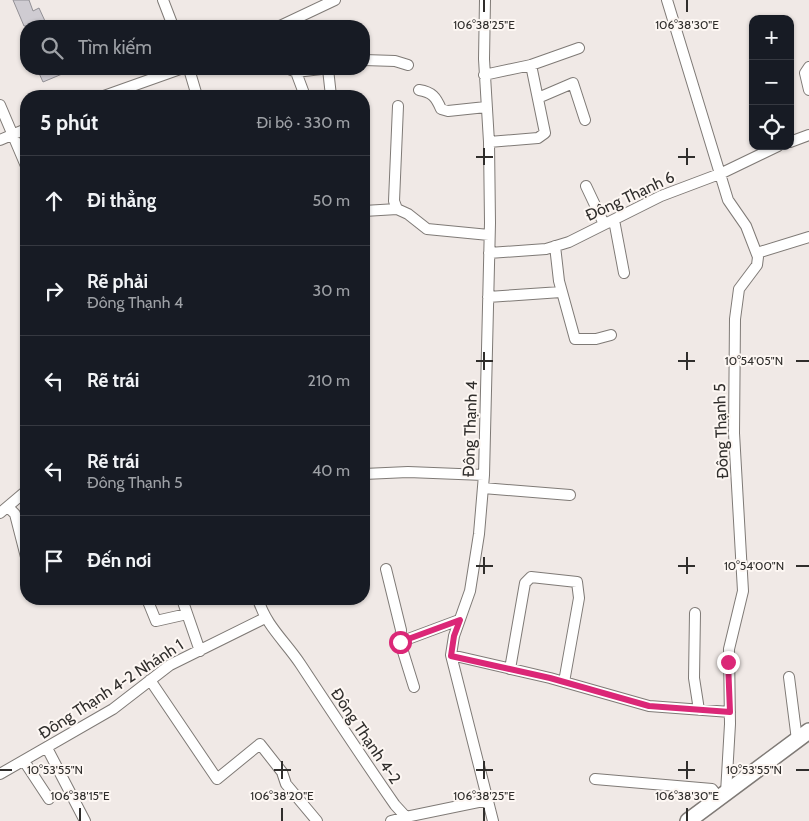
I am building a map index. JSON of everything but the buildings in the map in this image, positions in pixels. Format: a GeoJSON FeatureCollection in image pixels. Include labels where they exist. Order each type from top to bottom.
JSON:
{"type":"FeatureCollection","features":[{"type":"Feature","properties":{"kind":"main road"},"geometry":{"type":"LineString","coordinates":[[688,821],[803,735]]}},
{"type":"Feature","properties":{"kind":"street"},"geometry":{"type":"LineString","coordinates":[[163,0],[171,20]]}},
{"type":"Feature","properties":{"kind":"street"},"geometry":{"type":"LineString","coordinates":[[293,20],[335,0]]}},
{"type":"Feature","properties":{"kind":"street","name":"Đông Thạnh 4"},"geometry":{"type":"LineString","coordinates":[[484,0],[484,75],[489,142],[489,253],[484,475],[479,534],[470,591],[454,636],[451,656],[493,821]]}},
{"type":"Feature","properties":{"kind":"street"},"geometry":{"type":"LineString","coordinates":[[667,0],[722,172],[728,200],[746,226],[757,253],[809,237]]}},
{"type":"Feature","properties":{"kind":"street"},"geometry":{"type":"LineString","coordinates":[[484,75],[531,65],[579,48]]}},
{"type":"Feature","properties":{"kind":"street"},"geometry":{"type":"LineString","coordinates":[[370,60],[395,61],[408,65]]}},
{"type":"Feature","properties":{"kind":"street"},"geometry":{"type":"LineString","coordinates":[[489,142],[538,138],[545,133],[531,65]]}},
{"type":"Feature","properties":{"kind":"street"},"geometry":{"type":"LineString","coordinates":[[809,67],[805,72],[809,90]]}},
{"type":"Feature","properties":{"kind":"street"},"geometry":{"type":"LineString","coordinates":[[121,90],[163,75]]}},
{"type":"Feature","properties":{"kind":"street"},"geometry":{"type":"LineString","coordinates":[[191,75],[195,90]]}},
{"type":"Feature","properties":{"kind":"street"},"geometry":{"type":"LineString","coordinates":[[295,75],[302,90]]}},
{"type":"Feature","properties":{"kind":"street"},"geometry":{"type":"LineString","coordinates":[[329,75],[330,90]]}},
{"type":"Feature","properties":{"kind":"street"},"geometry":{"type":"LineString","coordinates":[[538,98],[573,83],[585,120]]}},
{"type":"Feature","properties":{"kind":"street"},"geometry":{"type":"LineString","coordinates":[[419,90],[429,92],[436,98],[441,109],[448,111],[486,107]]}},
{"type":"Feature","properties":{"kind":"street"},"geometry":{"type":"LineString","coordinates":[[0,106],[20,152]]}},
{"type":"Feature","properties":{"kind":"street"},"geometry":{"type":"LineString","coordinates":[[397,209],[394,201],[398,106]]}},
{"type":"Feature","properties":{"kind":"street"},"geometry":{"type":"LineString","coordinates":[[0,140],[20,132]]}},
{"type":"Feature","properties":{"kind":"street"},"geometry":{"type":"LineString","coordinates":[[794,141],[809,135]]}},
{"type":"Feature","properties":{"kind":"street","name":"Đông Thạnh 6"},"geometry":{"type":"LineString","coordinates":[[489,253],[546,249],[555,246],[614,220],[661,196],[722,172],[769,150]]}},
{"type":"Feature","properties":{"kind":"street"},"geometry":{"type":"LineString","coordinates":[[586,186],[604,224]]}},
{"type":"Feature","properties":{"kind":"street"},"geometry":{"type":"LineString","coordinates":[[370,211],[397,209],[408,214],[427,229],[489,235]]}},
{"type":"Feature","properties":{"kind":"street"},"geometry":{"type":"LineString","coordinates":[[614,220],[624,273]]}},
{"type":"Feature","properties":{"kind":"street"},"geometry":{"type":"LineString","coordinates":[[555,246],[561,292],[575,339],[596,339],[611,335]]}},
{"type":"Feature","properties":{"kind":"street","name":"Đông Thạnh 5"},"geometry":{"type":"LineString","coordinates":[[723,795],[730,712],[729,650],[743,591],[734,434],[735,319],[739,289],[757,265],[757,253]]}},
{"type":"Feature","properties":{"kind":"street"},"geometry":{"type":"LineString","coordinates":[[488,297],[561,292]]}},
{"type":"Feature","properties":{"kind":"street"},"geometry":{"type":"LineString","coordinates":[[370,474],[408,472],[484,475]]}},
{"type":"Feature","properties":{"kind":"street"},"geometry":{"type":"LineString","coordinates":[[483,488],[570,496]]}},
{"type":"Feature","properties":{"kind":"street"},"geometry":{"type":"LineString","coordinates":[[20,496],[4,510],[15,514],[20,534]]}},
{"type":"Feature","properties":{"kind":"street"},"geometry":{"type":"LineString","coordinates":[[386,569],[401,630],[400,642],[414,687]]}},
{"type":"Feature","properties":{"kind":"street"},"geometry":{"type":"LineString","coordinates":[[510,669],[525,583],[531,577],[577,582],[579,598],[564,682]]}},
{"type":"Feature","properties":{"kind":"street"},"geometry":{"type":"LineString","coordinates":[[149,605],[156,621],[187,614]]}},
{"type":"Feature","properties":{"kind":"street"},"geometry":{"type":"LineString","coordinates":[[184,605],[200,651]]}},
{"type":"Feature","properties":{"kind":"street","name":"Đông Thạnh 4-2"},"geometry":{"type":"LineString","coordinates":[[260,605],[265,618],[300,663],[330,711],[395,805],[406,817]]}},
{"type":"Feature","properties":{"kind":"street"},"geometry":{"type":"LineString","coordinates":[[695,613],[694,678],[698,710]]}},
{"type":"Feature","properties":{"kind":"street","name":"Đông Thạnh 4-2 Nhánh 1"},"geometry":{"type":"LineString","coordinates":[[0,774],[48,748],[70,732],[113,710],[170,666],[265,618]]}},
{"type":"Feature","properties":{"kind":"street"},"geometry":{"type":"LineString","coordinates":[[400,642],[460,620]]}},
{"type":"Feature","properties":{"kind":"street"},"geometry":{"type":"LineString","coordinates":[[451,656],[564,682],[649,706],[730,712]]}},
{"type":"Feature","properties":{"kind":"street"},"geometry":{"type":"LineString","coordinates":[[789,677],[803,735]]}},
{"type":"Feature","properties":{"kind":"street"},"geometry":{"type":"LineString","coordinates":[[150,680],[217,779],[260,744],[282,772],[286,784],[317,821]]}},
{"type":"Feature","properties":{"kind":"street"},"geometry":{"type":"LineString","coordinates":[[48,748],[85,821]]}},
{"type":"Feature","properties":{"kind":"street"},"geometry":{"type":"LineString","coordinates":[[24,762],[49,799]]}},
{"type":"Feature","properties":{"kind":"street"},"geometry":{"type":"LineString","coordinates":[[595,779],[712,789],[723,795]]}},
{"type":"Feature","properties":{"kind":"street"},"geometry":{"type":"LineString","coordinates":[[391,821],[488,800]]}},
{"type":"Feature","properties":{"kind":"route"},"geometry":{"type":"LineString","coordinates":[[400,642],[460,620],[454,636],[451,656],[550,678],[649,706],[730,712],[728,662]]}}]}
